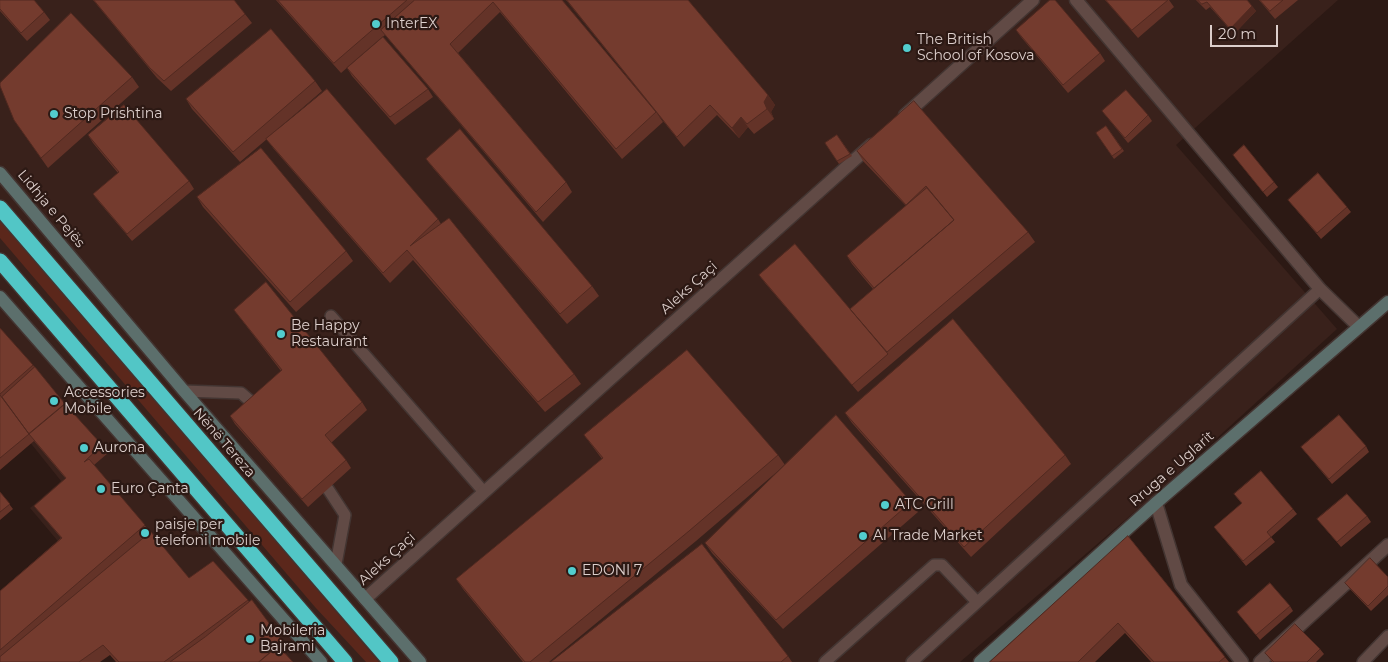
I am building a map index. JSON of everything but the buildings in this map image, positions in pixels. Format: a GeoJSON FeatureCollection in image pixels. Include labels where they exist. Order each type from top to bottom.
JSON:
{"type":"FeatureCollection","features":[{"type":"Feature","properties":{"kind":"highway","name":"Nënë Tereza"},"geometry":{"type":"LineString","coordinates":[[0,208],[392,662]]}},
{"type":"Feature","properties":{"kind":"highway"},"geometry":{"type":"LineString","coordinates":[[3,264],[345,662]]}},
{"type":"Feature","properties":{"kind":"street","name":"Aleks Çaçi"},"geometry":{"type":"LineString","coordinates":[[365,599],[1033,0]]}},
{"type":"Feature","properties":{"kind":"street"},"geometry":{"type":"LineString","coordinates":[[1076,0],[1320,289],[1358,326]]}},
{"type":"Feature","properties":{"kind":"street","name":"Lidhja e Pejës"},"geometry":{"type":"LineString","coordinates":[[0,173],[78,265]]}},
{"type":"Feature","properties":{"kind":"street","name":"Nënë Tereza"},"geometry":{"type":"LineString","coordinates":[[78,265],[184,391],[420,662]]}},
{"type":"Feature","properties":{"kind":"street"},"geometry":{"type":"LineString","coordinates":[[0,297],[322,662]]}},
{"type":"Feature","properties":{"kind":"street","name":"Rruga e Uglarit"},"geometry":{"type":"LineString","coordinates":[[980,662],[1156,503],[1358,326],[1388,302]]}},
{"type":"Feature","properties":{"kind":"street"},"geometry":{"type":"LineString","coordinates":[[1156,503],[1181,585],[1242,662]]}},
{"type":"Feature","properties":{"kind":"street"},"geometry":{"type":"LineString","coordinates":[[201,525],[216,511]]}},
{"type":"Feature","properties":{"kind":"street"},"geometry":{"type":"LineString","coordinates":[[1260,662],[1388,545]]}},
{"type":"Feature","properties":{"kind":"lane"},"geometry":{"type":"LineString","coordinates":[[912,662],[1320,289]]}},
{"type":"Feature","properties":{"kind":"lane"},"geometry":{"type":"LineString","coordinates":[[331,316],[484,492]]}},
{"type":"Feature","properties":{"kind":"lane"},"geometry":{"type":"LineString","coordinates":[[184,391],[241,393],[256,406]]}},
{"type":"Feature","properties":{"kind":"lane"},"geometry":{"type":"LineString","coordinates":[[328,489],[344,516],[336,564]]}},
{"type":"Feature","properties":{"kind":"lane"},"geometry":{"type":"LineString","coordinates":[[825,662],[934,565],[942,565],[978,602]]}},
{"type":"Feature","properties":{"kind":"lane"},"geometry":{"type":"LineString","coordinates":[[1363,662],[1388,636]]}},
{"type":"Feature","properties":{"kind":"shaded area"},"geometry":{"type":"Polygon","coordinates":[[[0,0],[1338,0],[1176,145],[1337,329],[1152,497],[960,662],[116,662],[110,655],[136,634],[30,508],[61,481],[0,405],[0,0]]]}},
{"type":"Feature","properties":{"kind":"shaded area"},"geometry":{"type":"Polygon","coordinates":[[[0,218],[379,662],[366,662],[315,607],[0,238],[0,218]]]}},
{"type":"Feature","properties":{"kind":"place","name":"InterEX"},"geometry":{"type":"Point","coordinates":[376,24]}},
{"type":"Feature","properties":{"kind":"place","name":"The British School of Kosova"},"geometry":{"type":"Point","coordinates":[907,48]}},
{"type":"Feature","properties":{"kind":"place","name":"Stop Prishtina"},"geometry":{"type":"Point","coordinates":[54,114]}},
{"type":"Feature","properties":{"kind":"place","name":"Be Happy Restaurant"},"geometry":{"type":"Point","coordinates":[281,334]}},
{"type":"Feature","properties":{"kind":"place","name":"Accessories Mobile"},"geometry":{"type":"Point","coordinates":[54,401]}},
{"type":"Feature","properties":{"kind":"place","name":"Aurona"},"geometry":{"type":"Point","coordinates":[84,448]}},
{"type":"Feature","properties":{"kind":"place","name":"Euro Çanta"},"geometry":{"type":"Point","coordinates":[101,489]}},
{"type":"Feature","properties":{"kind":"place","name":"ATC Grill"},"geometry":{"type":"Point","coordinates":[885,505]}},
{"type":"Feature","properties":{"kind":"place","name":"paisje per telefoni mobile"},"geometry":{"type":"Point","coordinates":[145,533]}},
{"type":"Feature","properties":{"kind":"place","name":"Al Trade Market"},"geometry":{"type":"Point","coordinates":[863,536]}},
{"type":"Feature","properties":{"kind":"place","name":"EDONI 7"},"geometry":{"type":"Point","coordinates":[572,571]}},
{"type":"Feature","properties":{"kind":"place","name":"Mobileria Bajrami"},"geometry":{"type":"Point","coordinates":[250,639]}}]}
